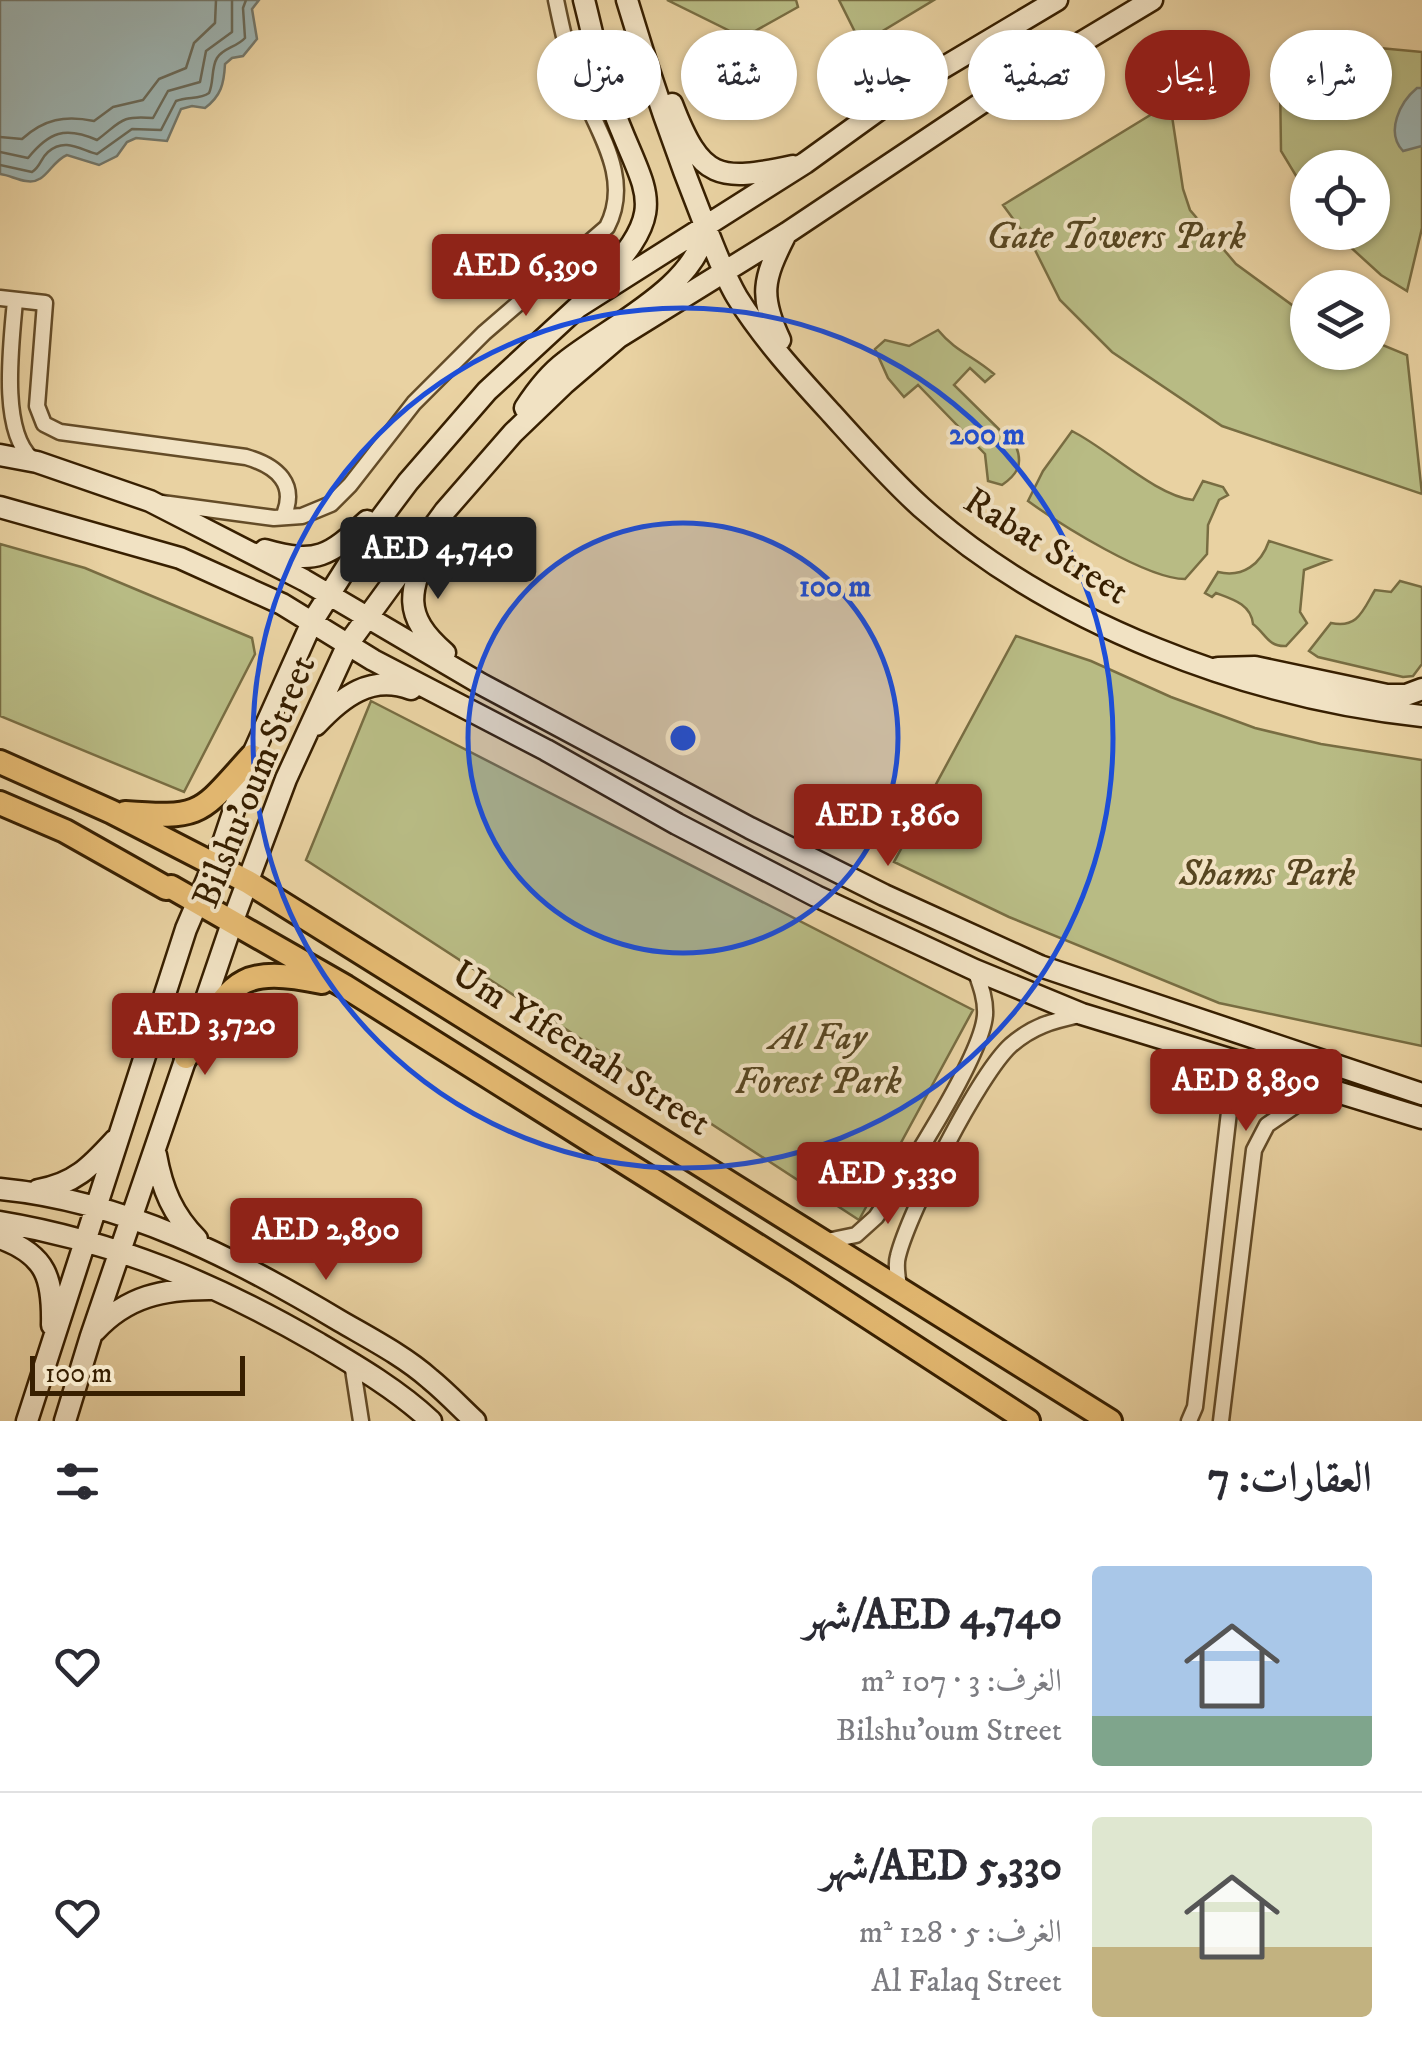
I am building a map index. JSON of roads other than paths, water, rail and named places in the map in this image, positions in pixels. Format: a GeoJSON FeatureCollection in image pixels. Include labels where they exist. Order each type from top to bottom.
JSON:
{"type":"FeatureCollection","features":[{"type":"Feature","properties":{"kind":"main road"},"geometry":{"type":"LineString","coordinates":[[578,307],[636,240],[646,209],[646,186],[612,106],[584,0]]}},
{"type":"Feature","properties":{"kind":"main road"},"geometry":{"type":"LineString","coordinates":[[628,0],[697,157],[727,175],[805,163]]}},
{"type":"Feature","properties":{"kind":"main road","name":"Rabat Street"},"geometry":{"type":"LineString","coordinates":[[628,0],[670,135],[723,272],[738,299],[799,377],[922,508],[995,562],[1078,611],[1209,670],[1362,710],[1422,716]]}},
{"type":"Feature","properties":{"kind":"main road","name":"Bilshu'oum Street"},"geometry":{"type":"LineString","coordinates":[[27,1421],[124,1131],[186,929],[252,756],[312,622],[360,546],[408,482],[486,391],[578,307],[805,163],[908,88],[1058,0]]}},
{"type":"Feature","properties":{"kind":"main road","name":"Bilshu'oum Street"},"geometry":{"type":"LineString","coordinates":[[65,1421],[232,922],[304,737],[348,644],[445,511],[513,433],[619,337],[787,234],[992,96],[1152,0]]}},
{"type":"Feature","properties":{"kind":"main road"},"geometry":{"type":"LineString","coordinates":[[513,433],[534,395],[563,363],[684,275],[701,248],[706,227]]}},
{"type":"Feature","properties":{"kind":"main road"},"geometry":{"type":"LineString","coordinates":[[787,234],[768,273],[764,304],[799,377]]}},
{"type":"Feature","properties":{"kind":"main road"},"geometry":{"type":"LineString","coordinates":[[0,455],[37,462],[150,502],[330,595],[481,684],[828,868],[1040,966],[1415,1089]]}},
{"type":"Feature","properties":{"kind":"main road"},"geometry":{"type":"LineString","coordinates":[[220,537],[290,558],[314,558],[332,552],[408,482]]}},
{"type":"Feature","properties":{"kind":"main road"},"geometry":{"type":"LineString","coordinates":[[0,507],[180,558],[282,604],[678,824],[798,887],[975,970],[1082,1014],[1422,1118]]}},
{"type":"Feature","properties":{"kind":"main road"},"geometry":{"type":"LineString","coordinates":[[445,511],[414,580],[413,610],[428,638],[481,684]]}},
{"type":"Feature","properties":{"kind":"main road"},"geometry":{"type":"LineString","coordinates":[[1209,670],[1246,666],[1396,696],[1422,689]]}},
{"type":"Feature","properties":{"kind":"main road"},"geometry":{"type":"LineString","coordinates":[[304,737],[350,692],[384,684],[400,685],[468,710]]}},
{"type":"Feature","properties":{"kind":"main road"},"geometry":{"type":"LineString","coordinates":[[112,812],[190,814],[206,806],[252,756]]}},
{"type":"Feature","properties":{"kind":"main road","name":"Um Yifeenah Street"},"geometry":{"type":"LineString","coordinates":[[0,762],[112,812],[248,882],[1110,1421]]}},
{"type":"Feature","properties":{"kind":"main road","name":"Um Yifeenah Street"},"geometry":{"type":"LineString","coordinates":[[0,803],[66,831],[166,888],[170,886],[199,901],[346,987],[1028,1421]]}},
{"type":"Feature","properties":{"kind":"main road"},"geometry":{"type":"LineString","coordinates":[[186,1057],[225,998],[254,976],[285,974],[346,987]]}},
{"type":"Feature","properties":{"kind":"main road"},"geometry":{"type":"LineString","coordinates":[[10,1190],[59,1186],[76,1178],[95,1164],[124,1131]]}},
{"type":"Feature","properties":{"kind":"main road"},"geometry":{"type":"LineString","coordinates":[[155,1149],[168,1201],[188,1230],[215,1252]]}},
{"type":"Feature","properties":{"kind":"main road"},"geometry":{"type":"LineString","coordinates":[[10,1190],[132,1218],[215,1252],[392,1352],[428,1377],[475,1421]]}},
{"type":"Feature","properties":{"kind":"main road"},"geometry":{"type":"LineString","coordinates":[[0,1222],[88,1240],[217,1289],[352,1363],[431,1421]]}},
{"type":"Feature","properties":{"kind":"main road"},"geometry":{"type":"LineString","coordinates":[[0,1238],[23,1247],[47,1272],[52,1293],[52,1344]]}},
{"type":"Feature","properties":{"kind":"main road"},"geometry":{"type":"LineString","coordinates":[[91,1336],[106,1318],[146,1295],[217,1289]]}},
{"type":"Feature","properties":{"kind":"street"},"geometry":{"type":"LineString","coordinates":[[150,502],[283,517],[316,512],[340,497],[414,403],[484,333],[607,227],[613,208],[615,172],[610,150],[594,122],[567,51],[556,0]]}},
{"type":"Feature","properties":{"kind":"street"},"geometry":{"type":"LineString","coordinates":[[590,24],[594,122]]}},
{"type":"Feature","properties":{"kind":"street"},"geometry":{"type":"LineString","coordinates":[[37,462],[12,442],[2,416],[8,299],[45,303],[37,406],[44,424],[60,432],[264,462],[279,472],[289,489],[283,517]]}},
{"type":"Feature","properties":{"kind":"street"},"geometry":{"type":"LineString","coordinates":[[827,1241],[863,1231],[891,1196],[970,1058],[985,1015],[975,970]]}},
{"type":"Feature","properties":{"kind":"street"},"geometry":{"type":"LineString","coordinates":[[899,1287],[896,1262],[914,1210],[990,1070],[1008,1047],[1039,1023],[1082,1014]]}},
{"type":"Feature","properties":{"kind":"street"},"geometry":{"type":"LineString","coordinates":[[1212,1055],[1230,1112],[1192,1414],[1207,1419],[1222,1417],[1252,1168],[1260,1132],[1320,1088]]}},
{"type":"Feature","properties":{"kind":"street"},"geometry":{"type":"LineString","coordinates":[[970,1058],[984,1059],[990,1070]]}},
{"type":"Feature","properties":{"kind":"street"},"geometry":{"type":"LineString","coordinates":[[1225,1162],[1238,1154],[1248,1158],[1252,1168]]}},
{"type":"Feature","properties":{"kind":"street"},"geometry":{"type":"LineString","coordinates":[[891,1196],[902,1210],[914,1210]]}},
{"type":"Feature","properties":{"kind":"street"},"geometry":{"type":"LineString","coordinates":[[352,1363],[361,1421]]}},
{"type":"Feature","properties":{"kind":"water"},"geometry":{"type":"Polygon","coordinates":[[[0,0],[259,0],[252,9],[257,39],[243,56],[225,64],[221,89],[215,99],[205,108],[181,109],[167,141],[136,138],[127,142],[117,156],[99,165],[67,155],[38,180],[26,181],[0,174],[0,0]]]}},
{"type":"Feature","properties":{"kind":"water"},"geometry":{"type":"Polygon","coordinates":[[[1417,88],[1422,88],[1422,146],[1403,151],[1395,126],[1405,101],[1417,88]]]}},
{"type":"Feature","properties":{"kind":"park label","name":"Gate Towers Park"},"geometry":{"type":"Point","coordinates":[1116,235]}},
{"type":"Feature","properties":{"kind":"park label","name":"Shams Park"},"geometry":{"type":"Point","coordinates":[1267,872]}},
{"type":"Feature","properties":{"kind":"park label","name":"Al Fay Forest Park"},"geometry":{"type":"Point","coordinates":[818,1058]}}]}
